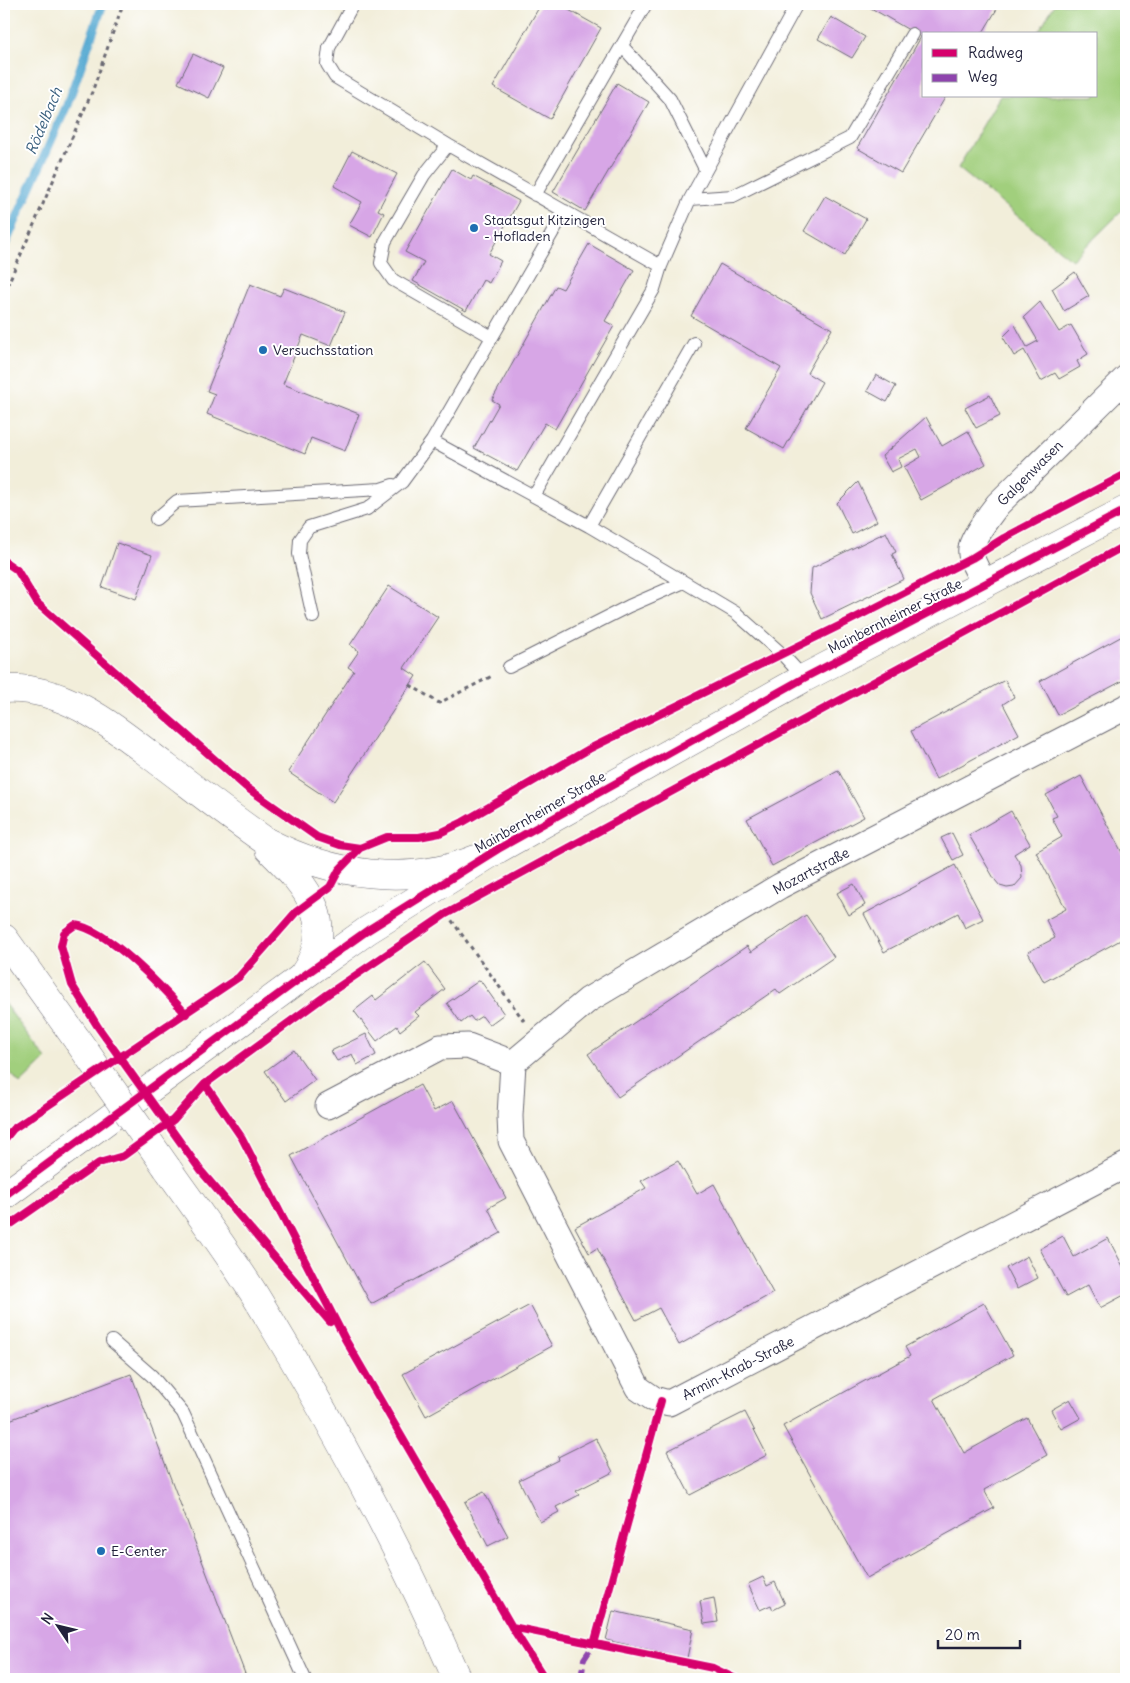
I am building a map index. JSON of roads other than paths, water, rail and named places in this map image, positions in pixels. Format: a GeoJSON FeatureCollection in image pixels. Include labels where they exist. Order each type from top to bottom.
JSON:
{"type":"FeatureCollection","features":[{"type":"Feature","properties":{"kind":"main road","name":"Mainbernheimer Straße"},"geometry":{"type":"LineString","coordinates":[[4,1196],[368,930],[498,849],[804,678],[1126,510]]}},
{"type":"Feature","properties":{"kind":"main road"},"geometry":{"type":"LineString","coordinates":[[5,686],[63,699],[106,722],[267,842],[298,857],[339,870],[366,874],[420,873],[447,868],[473,860],[498,849]]}},
{"type":"Feature","properties":{"kind":"main road"},"geometry":{"type":"LineString","coordinates":[[246,827],[280,860],[306,890],[317,914],[319,931],[317,947],[312,963],[302,977]]}},
{"type":"Feature","properties":{"kind":"main road"},"geometry":{"type":"LineString","coordinates":[[4,938],[252,1291],[317,1402],[384,1525],[452,1673]]}},
{"type":"Feature","properties":{"kind":"street","name":"Galgenwasen"},"geometry":{"type":"LineString","coordinates":[[985,584],[972,558],[970,547],[982,527],[998,504],[1126,378]]}},
{"type":"Feature","properties":{"kind":"street","name":"Mozartstraße"},"geometry":{"type":"LineString","coordinates":[[513,1062],[588,1000],[780,886],[1126,707]]}},
{"type":"Feature","properties":{"kind":"street"},"geometry":{"type":"LineString","coordinates":[[328,1106],[440,1047],[468,1046],[513,1062]]}},
{"type":"Feature","properties":{"kind":"street","name":"Armin-Knab-Straße"},"geometry":{"type":"LineString","coordinates":[[513,1062],[510,1116],[511,1141],[638,1388],[654,1399],[669,1403],[1126,1166]]}},
{"type":"Feature","properties":{"kind":"lane"},"geometry":{"type":"LineString","coordinates":[[353,4],[328,48],[327,64],[335,77],[448,145],[661,266]]}},
{"type":"Feature","properties":{"kind":"lane"},"geometry":{"type":"LineString","coordinates":[[535,194],[646,4]]}},
{"type":"Feature","properties":{"kind":"lane"},"geometry":{"type":"LineString","coordinates":[[534,496],[654,289],[661,266],[705,169],[797,4]]}},
{"type":"Feature","properties":{"kind":"lane"},"geometry":{"type":"LineString","coordinates":[[690,199],[733,196],[850,138],[912,34]]}},
{"type":"Feature","properties":{"kind":"lane"},"geometry":{"type":"LineString","coordinates":[[622,46],[670,100],[705,169]]}},
{"type":"Feature","properties":{"kind":"lane"},"geometry":{"type":"LineString","coordinates":[[448,145],[424,175],[385,242],[382,263],[393,280],[492,336]]}},
{"type":"Feature","properties":{"kind":"lane"},"geometry":{"type":"LineString","coordinates":[[313,617],[299,554],[300,540],[309,527],[367,509],[402,482],[432,441],[566,211]]}},
{"type":"Feature","properties":{"kind":"lane"},"geometry":{"type":"LineString","coordinates":[[589,526],[694,343]]}},
{"type":"Feature","properties":{"kind":"lane"},"geometry":{"type":"LineString","coordinates":[[432,441],[589,526],[736,613],[782,654],[804,678]]}},
{"type":"Feature","properties":{"kind":"lane"},"geometry":{"type":"LineString","coordinates":[[156,519],[177,501],[381,489],[402,482]]}},
{"type":"Feature","properties":{"kind":"lane"},"geometry":{"type":"LineString","coordinates":[[509,667],[629,606],[684,582]]}},
{"type":"Feature","properties":{"kind":"lane"},"geometry":{"type":"LineString","coordinates":[[112,1341],[152,1376],[183,1413],[305,1679]]}},
{"type":"Feature","properties":{"kind":"waterway","name":"Rödelbach"},"geometry":{"type":"LineString","coordinates":[[4,247],[67,105],[103,4]]}},
{"type":"Feature","properties":{"kind":"place","name":"Staatsgut Kitzingen - Hofladen"},"geometry":{"type":"Point","coordinates":[474,228]}},
{"type":"Feature","properties":{"kind":"place","name":"Versuchsstation"},"geometry":{"type":"Point","coordinates":[263,350]}},
{"type":"Feature","properties":{"kind":"place","name":"E-Center"},"geometry":{"type":"Point","coordinates":[101,1551]}}]}
